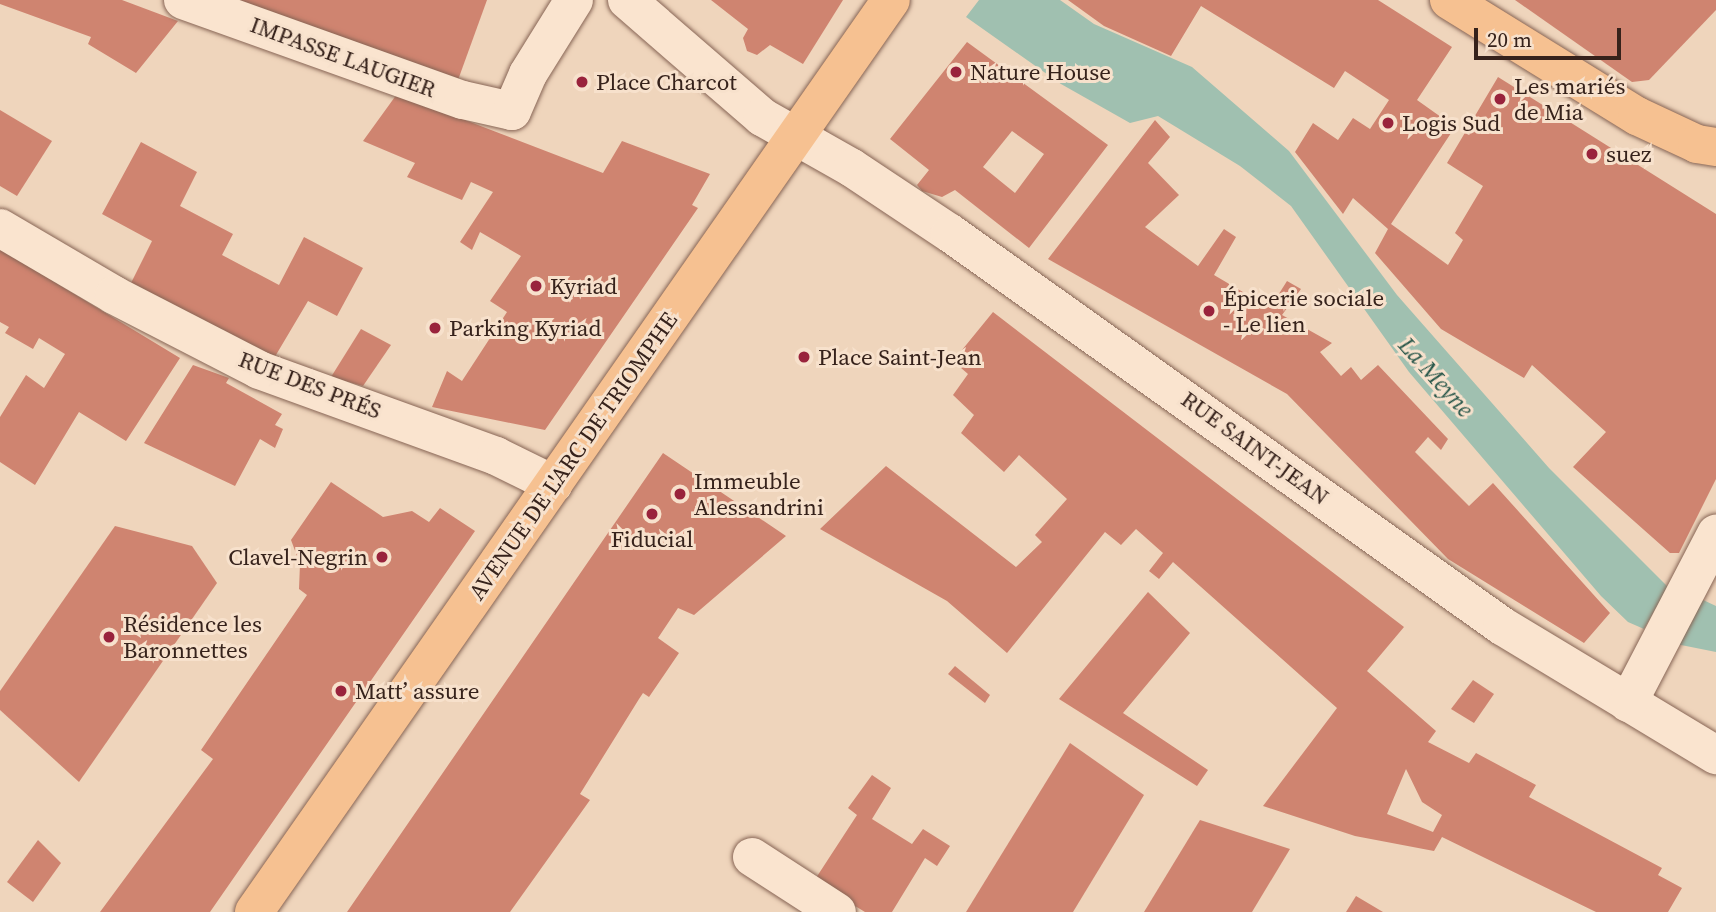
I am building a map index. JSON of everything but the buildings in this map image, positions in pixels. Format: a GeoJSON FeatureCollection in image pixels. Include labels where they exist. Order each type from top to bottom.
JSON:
{"type":"FeatureCollection","features":[{"type":"Feature","properties":{"kind":"main road","name":"AVENUE DE L'ARC DE TRIOMPHE"},"geometry":{"type":"LineString","coordinates":[[254,912],[891,0]]}},
{"type":"Feature","properties":{"kind":"main road"},"geometry":{"type":"LineString","coordinates":[[1449,0],[1567,76],[1706,146]]}},
{"type":"Feature","properties":{"kind":"street","name":"IMPASSE LAUGIER"},"geometry":{"type":"LineString","coordinates":[[183,0],[463,100],[512,111],[528,74],[574,0]]}},
{"type":"Feature","properties":{"kind":"street","name":"RUE SAINT-JEAN"},"geometry":{"type":"LineString","coordinates":[[627,0],[754,111],[796,138],[852,168],[950,233],[1502,626],[1716,755]]}},
{"type":"Feature","properties":{"kind":"street","name":"RUE DES PRÉS"},"geometry":{"type":"LineString","coordinates":[[0,228],[114,295],[259,370],[496,456],[553,484]]}},
{"type":"Feature","properties":{"kind":"street"},"geometry":{"type":"LineString","coordinates":[[1628,703],[1716,534]]}},
{"type":"Feature","properties":{"kind":"street"},"geometry":{"type":"LineString","coordinates":[[752,857],[837,912]]}},
{"type":"Feature","properties":{"kind":"water","name":"La Meyne"},"geometry":{"type":"Polygon","coordinates":[[[979,0],[1060,0],[1094,24],[1192,67],[1289,151],[1397,295],[1549,468],[1668,587],[1644,629],[1628,622],[1601,596],[1409,372],[1291,206],[1240,166],[1158,116],[1130,123],[1061,84],[966,17],[979,0]]]}},
{"type":"Feature","properties":{"kind":"water"},"geometry":{"type":"Polygon","coordinates":[[[1701,599],[1716,606],[1716,652],[1676,644],[1701,599]]]}},
{"type":"Feature","properties":{"kind":"place","name":"Nature House"},"geometry":{"type":"Point","coordinates":[956,72]}},
{"type":"Feature","properties":{"kind":"place","name":"Place Charcot"},"geometry":{"type":"Point","coordinates":[582,82]}},
{"type":"Feature","properties":{"kind":"place","name":"Les mariés de Mia"},"geometry":{"type":"Point","coordinates":[1500,99]}},
{"type":"Feature","properties":{"kind":"place","name":"Logis Sud"},"geometry":{"type":"Point","coordinates":[1388,123]}},
{"type":"Feature","properties":{"kind":"place","name":"suez"},"geometry":{"type":"Point","coordinates":[1592,154]}},
{"type":"Feature","properties":{"kind":"place","name":"Kyriad"},"geometry":{"type":"Point","coordinates":[536,286]}},
{"type":"Feature","properties":{"kind":"place","name":"Épicerie sociale - Le lien"},"geometry":{"type":"Point","coordinates":[1209,311]}},
{"type":"Feature","properties":{"kind":"place","name":"Parking Kyriad"},"geometry":{"type":"Point","coordinates":[435,328]}},
{"type":"Feature","properties":{"kind":"place","name":"Place Saint-Jean"},"geometry":{"type":"Point","coordinates":[804,357]}},
{"type":"Feature","properties":{"kind":"place","name":"Immeuble Alessandrini"},"geometry":{"type":"Point","coordinates":[680,494]}},
{"type":"Feature","properties":{"kind":"place","name":"Fiducial"},"geometry":{"type":"Point","coordinates":[652,514]}},
{"type":"Feature","properties":{"kind":"place","name":"Clavel-Negrin"},"geometry":{"type":"Point","coordinates":[382,557]}},
{"type":"Feature","properties":{"kind":"place","name":"Résidence les Baronnettes"},"geometry":{"type":"Point","coordinates":[109,637]}},
{"type":"Feature","properties":{"kind":"place","name":"Matt’ assure"},"geometry":{"type":"Point","coordinates":[341,691]}}]}
